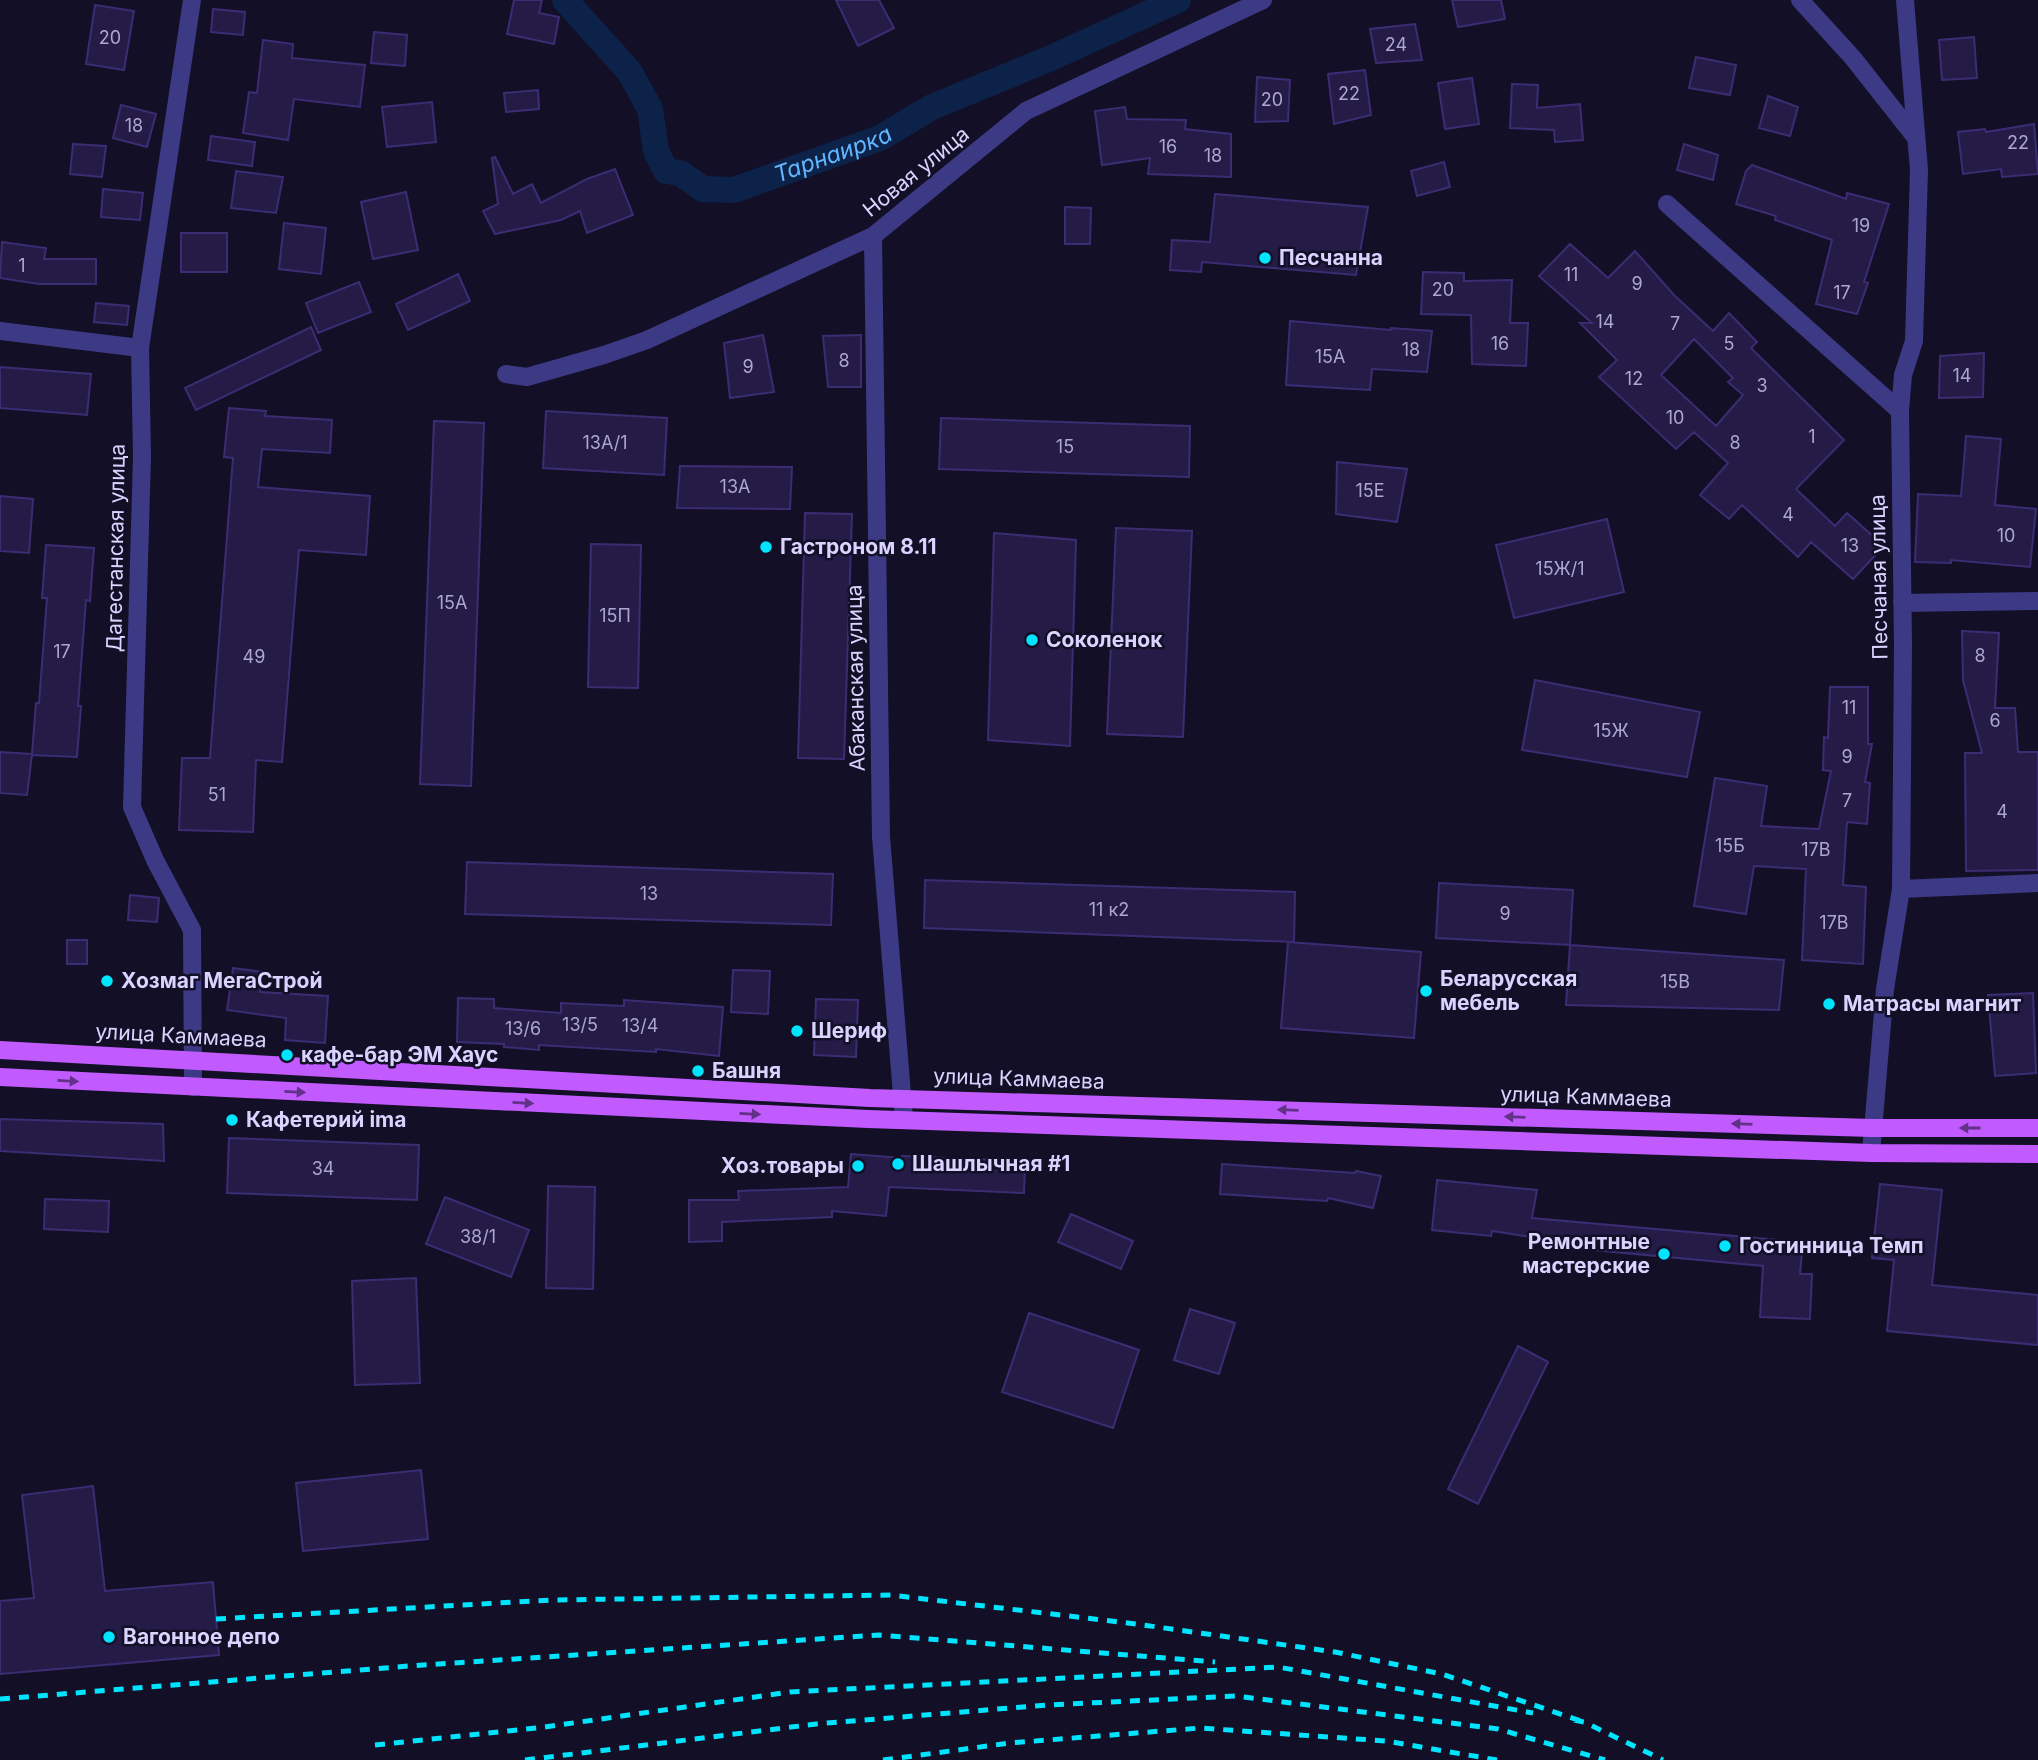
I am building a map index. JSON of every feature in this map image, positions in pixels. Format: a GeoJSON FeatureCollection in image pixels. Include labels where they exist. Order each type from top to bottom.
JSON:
{"type":"FeatureCollection","features":[{"type":"Feature","properties":{"kind":"main road","name":"улица Каммаева"},"geometry":{"type":"LineString","coordinates":[[0,1050],[904,1098],[1872,1128],[2038,1128]]}},
{"type":"Feature","properties":{"kind":"main road","name":"улица Каммаева"},"geometry":{"type":"LineString","coordinates":[[0,1077],[868,1119],[1871,1153],[2038,1154]]}},
{"type":"Feature","properties":{"kind":"street","name":"Дагестанская улица"},"geometry":{"type":"LineString","coordinates":[[192,0],[140,348],[142,457],[132,807],[155,860],[192,930],[193,1087]]}},
{"type":"Feature","properties":{"kind":"street","name":"Новая улица"},"geometry":{"type":"LineString","coordinates":[[506,374],[527,377],[647,340],[873,236],[1026,111],[1263,0]]}},
{"type":"Feature","properties":{"kind":"street"},"geometry":{"type":"LineString","coordinates":[[1801,0],[1853,58],[1916,138]]}},
{"type":"Feature","properties":{"kind":"street","name":"Песчаная улица"},"geometry":{"type":"LineString","coordinates":[[1871,1153],[1885,989],[1901,889],[1900,411],[1903,375],[1914,341],[1919,170],[1905,0]]}},
{"type":"Feature","properties":{"kind":"street"},"geometry":{"type":"LineString","coordinates":[[1667,204],[1900,411]]}},
{"type":"Feature","properties":{"kind":"street","name":"Абаканская улица"},"geometry":{"type":"LineString","coordinates":[[873,236],[881,837],[904,1119]]}},
{"type":"Feature","properties":{"kind":"street"},"geometry":{"type":"LineString","coordinates":[[0,331],[140,348]]}},
{"type":"Feature","properties":{"kind":"street"},"geometry":{"type":"LineString","coordinates":[[1902,603],[2038,601]]}},
{"type":"Feature","properties":{"kind":"street"},"geometry":{"type":"LineString","coordinates":[[1901,889],[2038,883]]}},
{"type":"Feature","properties":{"kind":"building"},"geometry":{"type":"Polygon","coordinates":[[[514,0],[542,0],[539,13],[559,17],[554,44],[507,34],[514,0]]]}},
{"type":"Feature","properties":{"kind":"building"},"geometry":{"type":"Polygon","coordinates":[[[836,0],[879,0],[894,28],[858,46],[836,0]]]}},
{"type":"Feature","properties":{"kind":"building"},"geometry":{"type":"Polygon","coordinates":[[[1452,0],[1501,0],[1505,19],[1458,27],[1452,0]]]}},
{"type":"Feature","properties":{"kind":"building"},"geometry":{"type":"Polygon","coordinates":[[[95,5],[134,11],[124,70],[86,64],[95,5]]]}},
{"type":"Feature","properties":{"kind":"building"},"geometry":{"type":"Polygon","coordinates":[[[213,9],[245,12],[243,35],[211,32],[213,9]]]}},
{"type":"Feature","properties":{"kind":"building"},"geometry":{"type":"Polygon","coordinates":[[[1415,24],[1422,60],[1376,63],[1370,29],[1415,24]]]}},
{"type":"Feature","properties":{"kind":"building"},"geometry":{"type":"Polygon","coordinates":[[[374,32],[407,35],[405,66],[371,63],[374,32]]]}},
{"type":"Feature","properties":{"kind":"building"},"geometry":{"type":"Polygon","coordinates":[[[1974,37],[1977,78],[1942,80],[1939,40],[1974,37]]]}},
{"type":"Feature","properties":{"kind":"building"},"geometry":{"type":"Polygon","coordinates":[[[263,40],[293,44],[292,58],[365,65],[360,107],[294,99],[288,140],[243,133],[249,92],[257,93],[263,40]]]}},
{"type":"Feature","properties":{"kind":"building"},"geometry":{"type":"Polygon","coordinates":[[[1696,57],[1736,65],[1730,95],[1689,88],[1696,57]]]}},
{"type":"Feature","properties":{"kind":"building"},"geometry":{"type":"Polygon","coordinates":[[[1365,70],[1371,115],[1334,124],[1328,74],[1365,70]]]}},
{"type":"Feature","properties":{"kind":"building"},"geometry":{"type":"Polygon","coordinates":[[[1257,77],[1290,80],[1288,121],[1255,122],[1257,77]]]}},
{"type":"Feature","properties":{"kind":"building"},"geometry":{"type":"Polygon","coordinates":[[[1472,78],[1479,124],[1445,129],[1438,83],[1472,78]]]}},
{"type":"Feature","properties":{"kind":"building"},"geometry":{"type":"Polygon","coordinates":[[[1512,84],[1538,85],[1537,108],[1580,104],[1583,140],[1555,142],[1554,130],[1510,128],[1512,84]]]}},
{"type":"Feature","properties":{"kind":"building"},"geometry":{"type":"Polygon","coordinates":[[[538,90],[539,109],[506,112],[504,93],[538,90]]]}},
{"type":"Feature","properties":{"kind":"building"},"geometry":{"type":"Polygon","coordinates":[[[1768,96],[1798,107],[1790,136],[1759,128],[1768,96]]]}},
{"type":"Feature","properties":{"kind":"building"},"geometry":{"type":"Polygon","coordinates":[[[432,102],[436,142],[387,147],[382,107],[432,102]]]}},
{"type":"Feature","properties":{"kind":"building"},"geometry":{"type":"Polygon","coordinates":[[[121,105],[156,114],[147,147],[113,138],[121,105]]]}},
{"type":"Feature","properties":{"kind":"building"},"geometry":{"type":"Polygon","coordinates":[[[1125,107],[1127,119],[1186,120],[1185,129],[1231,134],[1231,177],[1148,174],[1150,158],[1102,165],[1095,111],[1125,107]]]}},
{"type":"Feature","properties":{"kind":"building"},"geometry":{"type":"Polygon","coordinates":[[[2034,124],[2038,174],[2002,177],[2001,169],[1963,174],[1958,132],[1985,129],[1986,132],[2034,124]]]}},
{"type":"Feature","properties":{"kind":"building"},"geometry":{"type":"Polygon","coordinates":[[[211,136],[255,142],[252,166],[208,160],[211,136]]]}},
{"type":"Feature","properties":{"kind":"building"},"geometry":{"type":"Polygon","coordinates":[[[73,144],[106,146],[102,177],[70,174],[73,144]]]}},
{"type":"Feature","properties":{"kind":"building"},"geometry":{"type":"Polygon","coordinates":[[[1684,144],[1718,155],[1713,180],[1677,170],[1684,144]]]}},
{"type":"Feature","properties":{"kind":"building"},"geometry":{"type":"Polygon","coordinates":[[[495,157],[513,194],[532,184],[541,203],[587,179],[615,169],[633,215],[587,233],[580,211],[561,220],[495,234],[483,211],[498,204],[492,158],[495,157]]]}},
{"type":"Feature","properties":{"kind":"building"},"geometry":{"type":"Polygon","coordinates":[[[1444,162],[1450,187],[1417,196],[1411,171],[1444,162]]]}},
{"type":"Feature","properties":{"kind":"building"},"geometry":{"type":"Polygon","coordinates":[[[1752,165],[1846,199],[1847,193],[1889,204],[1864,282],[1868,283],[1857,314],[1816,304],[1832,240],[1775,220],[1776,216],[1736,204],[1746,171],[1752,165]]]}},
{"type":"Feature","properties":{"kind":"building"},"geometry":{"type":"Polygon","coordinates":[[[236,171],[283,177],[276,213],[231,208],[236,171]]]}},
{"type":"Feature","properties":{"kind":"building"},"geometry":{"type":"Polygon","coordinates":[[[103,189],[143,193],[140,220],[101,217],[103,189]]]}},
{"type":"Feature","properties":{"kind":"building"},"geometry":{"type":"Polygon","coordinates":[[[406,192],[418,250],[373,259],[361,202],[406,192]]]}},
{"type":"Feature","properties":{"kind":"building"},"geometry":{"type":"Polygon","coordinates":[[[1215,194],[1368,207],[1356,275],[1202,262],[1201,272],[1170,270],[1172,240],[1210,242],[1215,194]]]}},
{"type":"Feature","properties":{"kind":"building"},"geometry":{"type":"Polygon","coordinates":[[[1065,207],[1091,208],[1090,244],[1065,244],[1065,207]]]}},
{"type":"Feature","properties":{"kind":"building"},"geometry":{"type":"Polygon","coordinates":[[[284,223],[326,228],[321,274],[279,269],[284,223]]]}},
{"type":"Feature","properties":{"kind":"building"},"geometry":{"type":"Polygon","coordinates":[[[181,233],[227,233],[227,272],[181,272],[181,233]]]}},
{"type":"Feature","properties":{"kind":"building"},"geometry":{"type":"Polygon","coordinates":[[[2,242],[46,248],[44,259],[96,259],[96,284],[39,284],[0,278],[2,242]]]}},
{"type":"Feature","properties":{"kind":"building"},"geometry":{"type":"Polygon","coordinates":[[[1570,244],[1608,278],[1635,251],[1674,295],[1713,331],[1729,313],[1757,342],[1751,348],[1844,440],[1796,489],[1835,526],[1847,513],[1884,546],[1853,579],[1811,542],[1798,557],[1742,505],[1729,519],[1700,495],[1728,463],[1694,432],[1676,449],[1599,377],[1617,360],[1580,323],[1592,323],[1539,276],[1570,244]],[[1694,339],[1661,375],[1716,426],[1743,395],[1728,382],[1733,378],[1694,339]]]}},
{"type":"Feature","properties":{"kind":"building"},"geometry":{"type":"Polygon","coordinates":[[[1423,272],[1464,273],[1464,281],[1512,280],[1510,323],[1528,323],[1526,366],[1472,364],[1471,315],[1421,314],[1423,272]]]}},
{"type":"Feature","properties":{"kind":"building"},"geometry":{"type":"Polygon","coordinates":[[[458,274],[470,301],[408,330],[396,304],[458,274]]]}},
{"type":"Feature","properties":{"kind":"building"},"geometry":{"type":"Polygon","coordinates":[[[359,282],[371,312],[318,333],[306,303],[359,282]]]}},
{"type":"Feature","properties":{"kind":"building"},"geometry":{"type":"Polygon","coordinates":[[[96,303],[129,306],[127,325],[94,322],[96,303]]]}},
{"type":"Feature","properties":{"kind":"building"},"geometry":{"type":"Polygon","coordinates":[[[1290,321],[1432,331],[1427,372],[1372,369],[1370,390],[1286,385],[1290,321]]]}},
{"type":"Feature","properties":{"kind":"building"},"geometry":{"type":"Polygon","coordinates":[[[311,327],[321,350],[196,410],[185,388],[311,327]]]}},
{"type":"Feature","properties":{"kind":"building"},"geometry":{"type":"Polygon","coordinates":[[[763,335],[774,392],[730,398],[724,343],[763,335]]]}},
{"type":"Feature","properties":{"kind":"building"},"geometry":{"type":"Polygon","coordinates":[[[861,335],[861,387],[828,387],[823,336],[861,335]]]}},
{"type":"Feature","properties":{"kind":"building"},"geometry":{"type":"Polygon","coordinates":[[[1984,353],[1983,397],[1939,398],[1940,356],[1984,353]]]}},
{"type":"Feature","properties":{"kind":"building"},"geometry":{"type":"Polygon","coordinates":[[[0,367],[91,374],[87,415],[0,408],[0,367]]]}},
{"type":"Feature","properties":{"kind":"building"},"geometry":{"type":"Polygon","coordinates":[[[229,408],[266,411],[265,416],[332,420],[330,453],[262,449],[258,487],[370,496],[366,555],[299,550],[282,762],[256,760],[253,832],[179,830],[182,758],[210,758],[233,458],[224,457],[229,408]]]}},
{"type":"Feature","properties":{"kind":"building"},"geometry":{"type":"Polygon","coordinates":[[[546,411],[667,418],[664,475],[543,468],[546,411]]]}},
{"type":"Feature","properties":{"kind":"building"},"geometry":{"type":"Polygon","coordinates":[[[941,418],[1190,426],[1189,477],[939,469],[941,418]]]}},
{"type":"Feature","properties":{"kind":"building"},"geometry":{"type":"Polygon","coordinates":[[[434,421],[484,423],[471,786],[420,784],[434,421]]]}},
{"type":"Feature","properties":{"kind":"building"},"geometry":{"type":"Polygon","coordinates":[[[1966,436],[2001,439],[1995,505],[2036,509],[2030,567],[1951,560],[1951,563],[1915,562],[1918,494],[1961,496],[1966,436]]]}},
{"type":"Feature","properties":{"kind":"building"},"geometry":{"type":"Polygon","coordinates":[[[1337,462],[1407,469],[1397,522],[1336,514],[1337,462]]]}},
{"type":"Feature","properties":{"kind":"building"},"geometry":{"type":"Polygon","coordinates":[[[680,466],[792,467],[790,509],[677,508],[680,466]]]}},
{"type":"Feature","properties":{"kind":"building"},"geometry":{"type":"Polygon","coordinates":[[[0,496],[33,499],[29,553],[0,551],[0,496]]]}},
{"type":"Feature","properties":{"kind":"building"},"geometry":{"type":"Polygon","coordinates":[[[805,513],[852,514],[844,759],[798,758],[805,513]]]}},
{"type":"Feature","properties":{"kind":"building"},"geometry":{"type":"Polygon","coordinates":[[[1607,519],[1624,592],[1514,618],[1496,545],[1607,519]]]}},
{"type":"Feature","properties":{"kind":"building"},"geometry":{"type":"Polygon","coordinates":[[[1116,528],[1192,531],[1183,737],[1107,734],[1116,528]]]}},
{"type":"Feature","properties":{"kind":"building","name":"Соколенок"},"geometry":{"type":"Polygon","coordinates":[[[994,533],[1076,540],[1070,746],[988,740],[994,533]]]}},
{"type":"Feature","properties":{"kind":"building"},"geometry":{"type":"Polygon","coordinates":[[[591,544],[641,545],[638,688],[588,687],[591,544]]]}},
{"type":"Feature","properties":{"kind":"building"},"geometry":{"type":"Polygon","coordinates":[[[46,545],[94,548],[90,601],[86,600],[77,757],[32,755],[27,795],[0,793],[0,752],[32,754],[47,598],[42,598],[46,545]]]}},
{"type":"Feature","properties":{"kind":"building"},"geometry":{"type":"Polygon","coordinates":[[[1962,631],[1999,633],[1995,708],[2015,708],[2018,752],[2038,752],[2038,870],[1966,871],[1965,753],[1982,753],[1963,680],[1962,631]]]}},
{"type":"Feature","properties":{"kind":"building"},"geometry":{"type":"Polygon","coordinates":[[[1535,680],[1700,712],[1687,777],[1522,750],[1535,680]]]}},
{"type":"Feature","properties":{"kind":"building"},"geometry":{"type":"Polygon","coordinates":[[[1830,687],[1868,687],[1868,744],[1872,744],[1865,782],[1870,783],[1867,824],[1847,822],[1843,885],[1866,887],[1863,964],[1802,960],[1806,869],[1754,866],[1746,914],[1694,906],[1715,778],[1767,786],[1761,826],[1819,829],[1831,771],[1823,770],[1824,737],[1828,738],[1830,687]]]}},
{"type":"Feature","properties":{"kind":"building"},"geometry":{"type":"Polygon","coordinates":[[[467,862],[833,874],[831,925],[465,914],[467,862]]]}},
{"type":"Feature","properties":{"kind":"building"},"geometry":{"type":"Polygon","coordinates":[[[925,880],[1295,892],[1294,942],[924,928],[925,880]]]}},
{"type":"Feature","properties":{"kind":"building"},"geometry":{"type":"Polygon","coordinates":[[[1439,883],[1573,890],[1570,945],[1436,938],[1439,883]]]}},
{"type":"Feature","properties":{"kind":"building"},"geometry":{"type":"Polygon","coordinates":[[[130,895],[159,898],[157,922],[128,920],[130,895]]]}},
{"type":"Feature","properties":{"kind":"building"},"geometry":{"type":"Polygon","coordinates":[[[67,940],[87,940],[87,964],[67,964],[67,940]]]}},
{"type":"Feature","properties":{"kind":"building"},"geometry":{"type":"Polygon","coordinates":[[[1288,942],[1421,952],[1414,1038],[1281,1028],[1288,942]]]}},
{"type":"Feature","properties":{"kind":"building"},"geometry":{"type":"Polygon","coordinates":[[[1570,945],[1784,960],[1779,1010],[1566,1005],[1570,945]]]}},
{"type":"Feature","properties":{"kind":"building"},"geometry":{"type":"Polygon","coordinates":[[[233,968],[263,972],[260,992],[328,996],[325,1043],[285,1040],[286,1018],[227,1010],[233,968]]]}},
{"type":"Feature","properties":{"kind":"building"},"geometry":{"type":"Polygon","coordinates":[[[733,970],[770,971],[768,1014],[731,1012],[733,970]]]}},
{"type":"Feature","properties":{"kind":"building"},"geometry":{"type":"Polygon","coordinates":[[[2033,993],[2036,1073],[1995,1076],[1988,995],[2033,993]]]}},
{"type":"Feature","properties":{"kind":"building"},"geometry":{"type":"Polygon","coordinates":[[[458,998],[494,999],[494,1008],[561,1013],[561,1003],[624,1006],[624,1000],[723,1007],[719,1056],[656,1049],[656,1052],[539,1045],[539,1050],[504,1047],[504,1044],[457,1042],[458,998]]]}},
{"type":"Feature","properties":{"kind":"building"},"geometry":{"type":"Polygon","coordinates":[[[816,999],[858,1000],[856,1057],[814,1055],[816,999]]]}},
{"type":"Feature","properties":{"kind":"building"},"geometry":{"type":"Polygon","coordinates":[[[0,1119],[163,1124],[164,1161],[0,1151],[0,1119]]]}},
{"type":"Feature","properties":{"kind":"building"},"geometry":{"type":"Polygon","coordinates":[[[229,1138],[419,1145],[417,1200],[227,1193],[229,1138]]]}},
{"type":"Feature","properties":{"kind":"building"},"geometry":{"type":"Polygon","coordinates":[[[851,1154],[1025,1161],[1024,1193],[889,1187],[886,1216],[832,1211],[832,1217],[722,1222],[722,1241],[689,1242],[689,1200],[739,1200],[738,1191],[848,1187],[851,1154]]]}},
{"type":"Feature","properties":{"kind":"building"},"geometry":{"type":"Polygon","coordinates":[[[1222,1164],[1356,1171],[1381,1176],[1373,1208],[1328,1198],[1327,1201],[1220,1194],[1222,1164]]]}},
{"type":"Feature","properties":{"kind":"building"},"geometry":{"type":"Polygon","coordinates":[[[1437,1180],[1537,1190],[1532,1218],[1803,1242],[1800,1274],[1812,1274],[1810,1319],[1760,1317],[1763,1266],[1550,1246],[1551,1240],[1492,1231],[1491,1236],[1432,1230],[1437,1180]]]}},
{"type":"Feature","properties":{"kind":"building"},"geometry":{"type":"Polygon","coordinates":[[[1880,1184],[1942,1190],[1932,1285],[2038,1295],[2038,1345],[1887,1331],[1894,1260],[1872,1258],[1880,1184]]]}},
{"type":"Feature","properties":{"kind":"building"},"geometry":{"type":"Polygon","coordinates":[[[548,1186],[595,1187],[593,1289],[546,1288],[548,1186]]]}},
{"type":"Feature","properties":{"kind":"building"},"geometry":{"type":"Polygon","coordinates":[[[445,1197],[529,1230],[511,1277],[426,1244],[445,1197]]]}},
{"type":"Feature","properties":{"kind":"building"},"geometry":{"type":"Polygon","coordinates":[[[45,1199],[109,1201],[108,1232],[44,1229],[45,1199]]]}},
{"type":"Feature","properties":{"kind":"building"},"geometry":{"type":"Polygon","coordinates":[[[1071,1214],[1133,1241],[1121,1269],[1058,1242],[1071,1214]]]}},
{"type":"Feature","properties":{"kind":"building"},"geometry":{"type":"Polygon","coordinates":[[[416,1278],[420,1383],[355,1385],[352,1281],[416,1278]]]}},
{"type":"Feature","properties":{"kind":"building"},"geometry":{"type":"Polygon","coordinates":[[[1190,1309],[1235,1323],[1219,1374],[1174,1360],[1190,1309]]]}},
{"type":"Feature","properties":{"kind":"building"},"geometry":{"type":"Polygon","coordinates":[[[1029,1313],[1139,1350],[1113,1428],[1002,1392],[1029,1313]]]}},
{"type":"Feature","properties":{"kind":"building"},"geometry":{"type":"Polygon","coordinates":[[[1518,1346],[1548,1362],[1478,1504],[1448,1489],[1518,1346]]]}},
{"type":"Feature","properties":{"kind":"building"},"geometry":{"type":"Polygon","coordinates":[[[421,1470],[428,1539],[303,1551],[296,1483],[421,1470]]]}},
{"type":"Feature","properties":{"kind":"building","name":"Вагонное депо"},"geometry":{"type":"Polygon","coordinates":[[[93,1486],[105,1591],[213,1582],[219,1655],[0,1674],[0,1601],[34,1598],[22,1495],[93,1486]]]}},
{"type":"Feature","properties":{"kind":"waterway","name":"Тарнаирка"},"geometry":{"type":"LineString","coordinates":[[565,0],[629,71],[650,109],[656,151],[666,171],[680,173],[703,189],[734,190],[880,138],[932,107],[1051,58],[1178,0]]}},
{"type":"Feature","properties":{"kind":"railway"},"geometry":{"type":"LineString","coordinates":[[216,1619],[551,1600],[891,1595],[1136,1624],[1335,1652],[1442,1674],[1584,1722]]}},
{"type":"Feature","properties":{"kind":"railway"},"geometry":{"type":"LineString","coordinates":[[0,1699],[409,1666],[879,1635],[1215,1662]]}},
{"type":"Feature","properties":{"kind":"railway"},"geometry":{"type":"LineString","coordinates":[[375,1745],[545,1727],[790,1692],[1278,1667],[1533,1713]]}},
{"type":"Feature","properties":{"kind":"railway"},"geometry":{"type":"LineString","coordinates":[[525,1760],[816,1724],[1047,1705],[1236,1696],[1498,1729],[1605,1760]]}},
{"type":"Feature","properties":{"kind":"railway"},"geometry":{"type":"LineString","coordinates":[[1574,1720],[1584,1722],[1663,1760]]}},
{"type":"Feature","properties":{"kind":"railway"},"geometry":{"type":"LineString","coordinates":[[883,1760],[1010,1743],[1200,1728],[1386,1741],[1497,1760]]}},
{"type":"Feature","properties":{"kind":"place","name":"Песчанна"},"geometry":{"type":"Point","coordinates":[1265,258]}},
{"type":"Feature","properties":{"kind":"place","name":"Гастроном 8.11"},"geometry":{"type":"Point","coordinates":[766,547]}},
{"type":"Feature","properties":{"kind":"place","name":"Соколенок"},"geometry":{"type":"Point","coordinates":[1032,640]}},
{"type":"Feature","properties":{"kind":"place","name":"Хозмаг МегаСтрой"},"geometry":{"type":"Point","coordinates":[107,981]}},
{"type":"Feature","properties":{"kind":"place","name":"Беларусская мебель"},"geometry":{"type":"Point","coordinates":[1426,991]}},
{"type":"Feature","properties":{"kind":"place","name":"Матрасы магнит"},"geometry":{"type":"Point","coordinates":[1829,1004]}},
{"type":"Feature","properties":{"kind":"place","name":"Шериф"},"geometry":{"type":"Point","coordinates":[797,1031]}},
{"type":"Feature","properties":{"kind":"place","name":"кафе-бар ЭМ Хаус"},"geometry":{"type":"Point","coordinates":[287,1055]}},
{"type":"Feature","properties":{"kind":"place","name":"Башня"},"geometry":{"type":"Point","coordinates":[698,1071]}},
{"type":"Feature","properties":{"kind":"place","name":"Кафетерий ima"},"geometry":{"type":"Point","coordinates":[232,1120]}},
{"type":"Feature","properties":{"kind":"place","name":"Шашлычная #1"},"geometry":{"type":"Point","coordinates":[898,1164]}},
{"type":"Feature","properties":{"kind":"place","name":"Хоз.товары"},"geometry":{"type":"Point","coordinates":[858,1166]}},
{"type":"Feature","properties":{"kind":"place","name":"Гостинница Темп"},"geometry":{"type":"Point","coordinates":[1725,1246]}},
{"type":"Feature","properties":{"kind":"place","name":"Ремонтные мастерские"},"geometry":{"type":"Point","coordinates":[1664,1254]}},
{"type":"Feature","properties":{"kind":"place","name":"Вагонное депо"},"geometry":{"type":"Point","coordinates":[109,1637]}}]}
